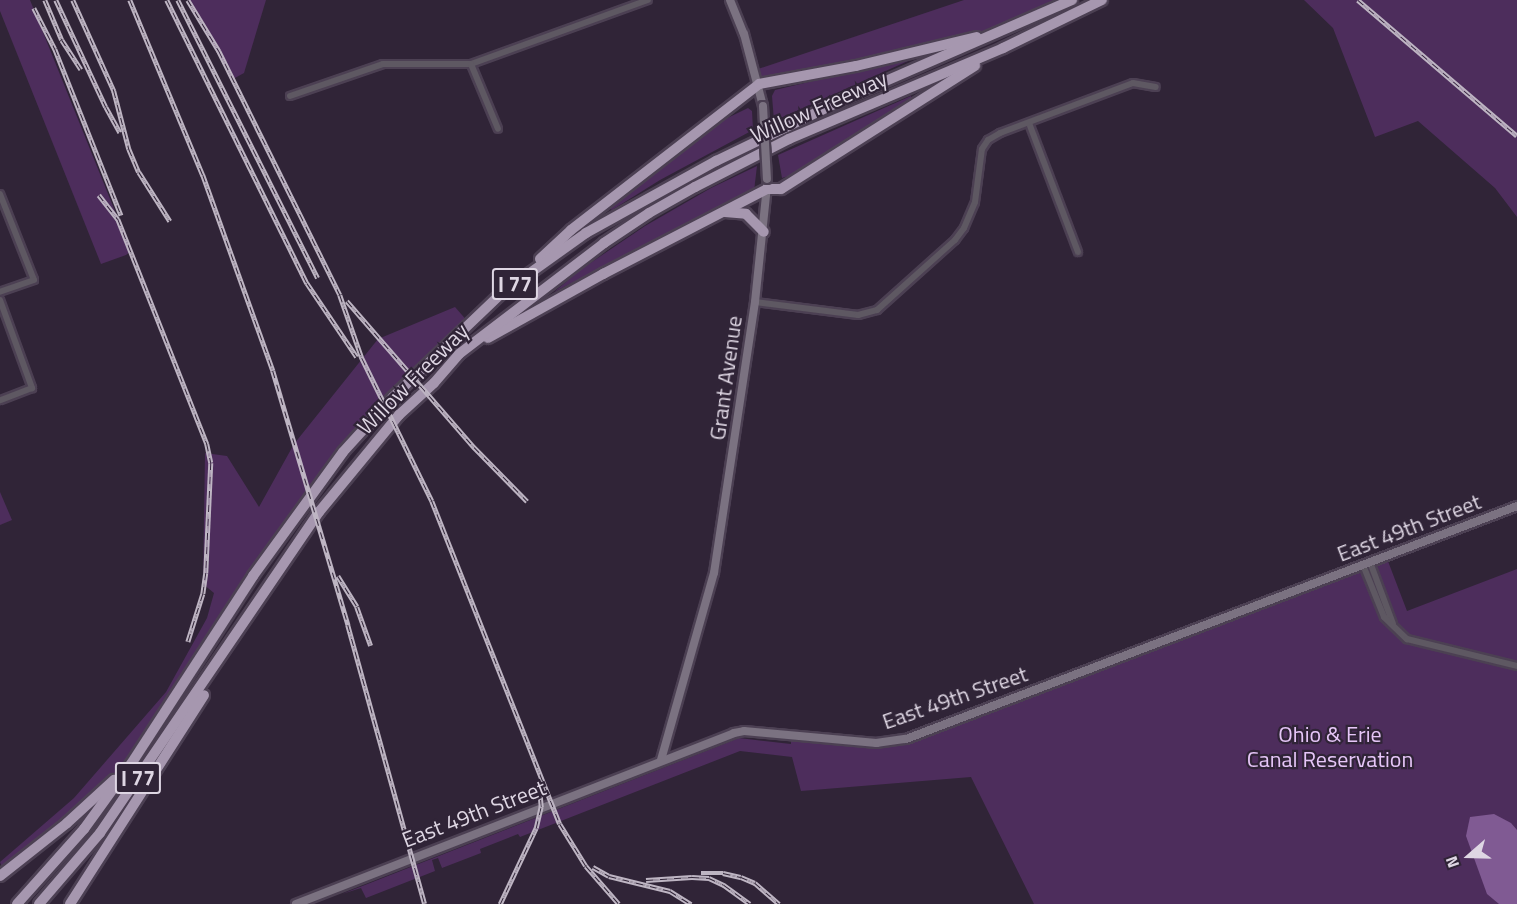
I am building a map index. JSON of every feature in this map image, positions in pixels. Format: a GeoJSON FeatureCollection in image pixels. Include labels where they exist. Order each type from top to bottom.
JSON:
{"type":"FeatureCollection","features":[{"type":"Feature","properties":{"kind":"highway","name":"Willow Freeway"},"geometry":{"type":"LineString","coordinates":[[18,904],[84,829],[131,764],[168,712],[253,576],[343,452],[393,397],[502,293],[586,233],[716,161],[842,100],[1072,0]]}},
{"type":"Feature","properties":{"kind":"highway","name":"Willow Freeway"},"geometry":{"type":"LineString","coordinates":[[39,904],[100,833],[319,512],[399,415],[434,383],[459,354],[540,290],[658,208],[789,139],[1003,48],[1102,0]]}},
{"type":"Feature","properties":{"kind":"highway"},"geometry":{"type":"LineString","coordinates":[[502,293],[571,230],[759,84],[856,66],[1006,30]]}},
{"type":"Feature","properties":{"kind":"highway"},"geometry":{"type":"LineString","coordinates":[[459,354],[603,274],[725,212],[767,184],[781,189],[1003,48]]}},
{"type":"Feature","properties":{"kind":"highway"},"geometry":{"type":"LineString","coordinates":[[725,212],[746,214],[764,232]]}},
{"type":"Feature","properties":{"kind":"highway"},"geometry":{"type":"LineString","coordinates":[[70,904],[87,873],[173,746],[208,688],[224,654]]}},
{"type":"Feature","properties":{"kind":"highway"},"geometry":{"type":"LineString","coordinates":[[0,876],[68,823],[131,764]]}},
{"type":"Feature","properties":{"kind":"street"},"geometry":{"type":"LineString","coordinates":[[290,96],[383,64],[471,64],[648,0]]}},
{"type":"Feature","properties":{"kind":"street","name":"Grant Avenue"},"geometry":{"type":"LineString","coordinates":[[661,759],[714,573],[764,232],[767,184],[763,106],[759,84],[730,0]]}},
{"type":"Feature","properties":{"kind":"street"},"geometry":{"type":"LineString","coordinates":[[471,64],[498,129]]}},
{"type":"Feature","properties":{"kind":"street"},"geometry":{"type":"LineString","coordinates":[[755,302],[858,315],[881,308],[964,228],[975,202],[985,144],[1000,133],[1132,82],[1156,87]]}},
{"type":"Feature","properties":{"kind":"street"},"geometry":{"type":"LineString","coordinates":[[1029,123],[1078,252]]}},
{"type":"Feature","properties":{"kind":"street"},"geometry":{"type":"LineString","coordinates":[[0,194],[34,280],[0,292]]}},
{"type":"Feature","properties":{"kind":"street"},"geometry":{"type":"LineString","coordinates":[[0,300],[32,388],[0,400]]}},
{"type":"Feature","properties":{"kind":"street","name":"East 49th Street"},"geometry":{"type":"LineString","coordinates":[[296,904],[661,759],[734,733],[744,731],[890,743],[1517,506]]}},
{"type":"Feature","properties":{"kind":"street"},"geometry":{"type":"LineString","coordinates":[[1366,563],[1378,606],[1394,628],[1407,639],[1517,666]]}},
{"type":"Feature","properties":{"kind":"green space"},"geometry":{"type":"Polygon","coordinates":[[[0,0],[30,0],[131,251],[126,255],[101,264],[0,11],[0,0]]]}},
{"type":"Feature","properties":{"kind":"green space"},"geometry":{"type":"Polygon","coordinates":[[[188,0],[266,0],[244,73],[233,79],[188,0]]]}},
{"type":"Feature","properties":{"kind":"green space"},"geometry":{"type":"Polygon","coordinates":[[[964,0],[1072,0],[1006,30],[759,84],[755,70],[964,0]]]}},
{"type":"Feature","properties":{"kind":"green space"},"geometry":{"type":"Polygon","coordinates":[[[1304,0],[1517,0],[1517,217],[1495,188],[1418,121],[1375,137],[1333,28],[1304,0]]]}},
{"type":"Feature","properties":{"kind":"green space"},"geometry":{"type":"Polygon","coordinates":[[[906,59],[908,61],[774,121],[772,96],[775,90],[906,59]]]}},
{"type":"Feature","properties":{"kind":"green space"},"geometry":{"type":"Polygon","coordinates":[[[911,96],[912,100],[798,173],[782,178],[778,155],[911,96]]]}},
{"type":"Feature","properties":{"kind":"green space"},"geometry":{"type":"Polygon","coordinates":[[[748,108],[752,111],[753,130],[660,180],[612,210],[609,208],[715,124],[748,108]]]}},
{"type":"Feature","properties":{"kind":"green space"},"geometry":{"type":"Polygon","coordinates":[[[757,166],[754,191],[554,292],[580,270],[645,226],[711,188],[757,166]]]}},
{"type":"Feature","properties":{"kind":"green space"},"geometry":{"type":"Polygon","coordinates":[[[455,307],[469,323],[343,452],[131,764],[4,873],[0,862],[74,798],[166,692],[207,618],[214,593],[203,584],[205,453],[227,456],[259,507],[294,444],[378,339],[455,307]]]}},
{"type":"Feature","properties":{"kind":"green space"},"geometry":{"type":"Polygon","coordinates":[[[0,492],[12,520],[0,525],[0,492]]]}},
{"type":"Feature","properties":{"kind":"green space","name":"Ohio & Erie Canal Reservation"},"geometry":{"type":"Polygon","coordinates":[[[1386,556],[1407,611],[1517,569],[1517,904],[1034,904],[971,777],[801,791],[792,757],[740,751],[520,837],[518,834],[480,849],[481,853],[442,868],[438,858],[432,860],[435,871],[366,898],[361,888],[342,894],[739,738],[791,744],[791,737],[890,743],[1386,556]]]}},
{"type":"Feature","properties":{"kind":"shaded area"},"geometry":{"type":"Polygon","coordinates":[[[1494,814],[1511,823],[1517,830],[1517,904],[1499,904],[1487,894],[1466,836],[1470,817],[1494,814]]]}},
{"type":"Feature","properties":{"kind":"railway"},"geometry":{"type":"LineString","coordinates":[[45,0],[62,40],[81,69]]}},
{"type":"Feature","properties":{"kind":"railway"},"geometry":{"type":"LineString","coordinates":[[56,0],[120,132]]}},
{"type":"Feature","properties":{"kind":"railway"},"geometry":{"type":"LineString","coordinates":[[73,0],[114,91],[129,149],[139,172],[170,221]]}},
{"type":"Feature","properties":{"kind":"railway"},"geometry":{"type":"LineString","coordinates":[[130,0],[203,175],[273,371],[348,625],[425,904]]}},
{"type":"Feature","properties":{"kind":"railway"},"geometry":{"type":"LineString","coordinates":[[167,0],[307,283],[357,357]]}},
{"type":"Feature","properties":{"kind":"railway"},"geometry":{"type":"LineString","coordinates":[[178,0],[318,278]]}},
{"type":"Feature","properties":{"kind":"railway"},"geometry":{"type":"LineString","coordinates":[[188,0],[219,51],[340,295],[362,358],[432,501],[560,824],[586,866],[619,904]]}},
{"type":"Feature","properties":{"kind":"railway"},"geometry":{"type":"LineString","coordinates":[[1358,0],[1517,136]]}},
{"type":"Feature","properties":{"kind":"railway"},"geometry":{"type":"LineString","coordinates":[[34,8],[55,49],[121,215]]}},
{"type":"Feature","properties":{"kind":"railway"},"geometry":{"type":"LineString","coordinates":[[99,195],[118,219],[207,444],[211,463],[206,573],[203,594],[188,642]]}},
{"type":"Feature","properties":{"kind":"railway"},"geometry":{"type":"LineString","coordinates":[[347,301],[474,447],[527,501]]}},
{"type":"Feature","properties":{"kind":"railway"},"geometry":{"type":"LineString","coordinates":[[338,576],[357,607],[371,646]]}},
{"type":"Feature","properties":{"kind":"railway"},"geometry":{"type":"LineString","coordinates":[[500,904],[536,828],[541,807],[539,784]]}},
{"type":"Feature","properties":{"kind":"railway"},"geometry":{"type":"LineString","coordinates":[[593,867],[609,876],[670,891],[691,904]]}},
{"type":"Feature","properties":{"kind":"railway"},"geometry":{"type":"LineString","coordinates":[[701,873],[723,873],[741,877],[755,883],[779,904]]}},
{"type":"Feature","properties":{"kind":"railway"},"geometry":{"type":"LineString","coordinates":[[646,880],[709,878],[724,885],[750,904]]}}]}
